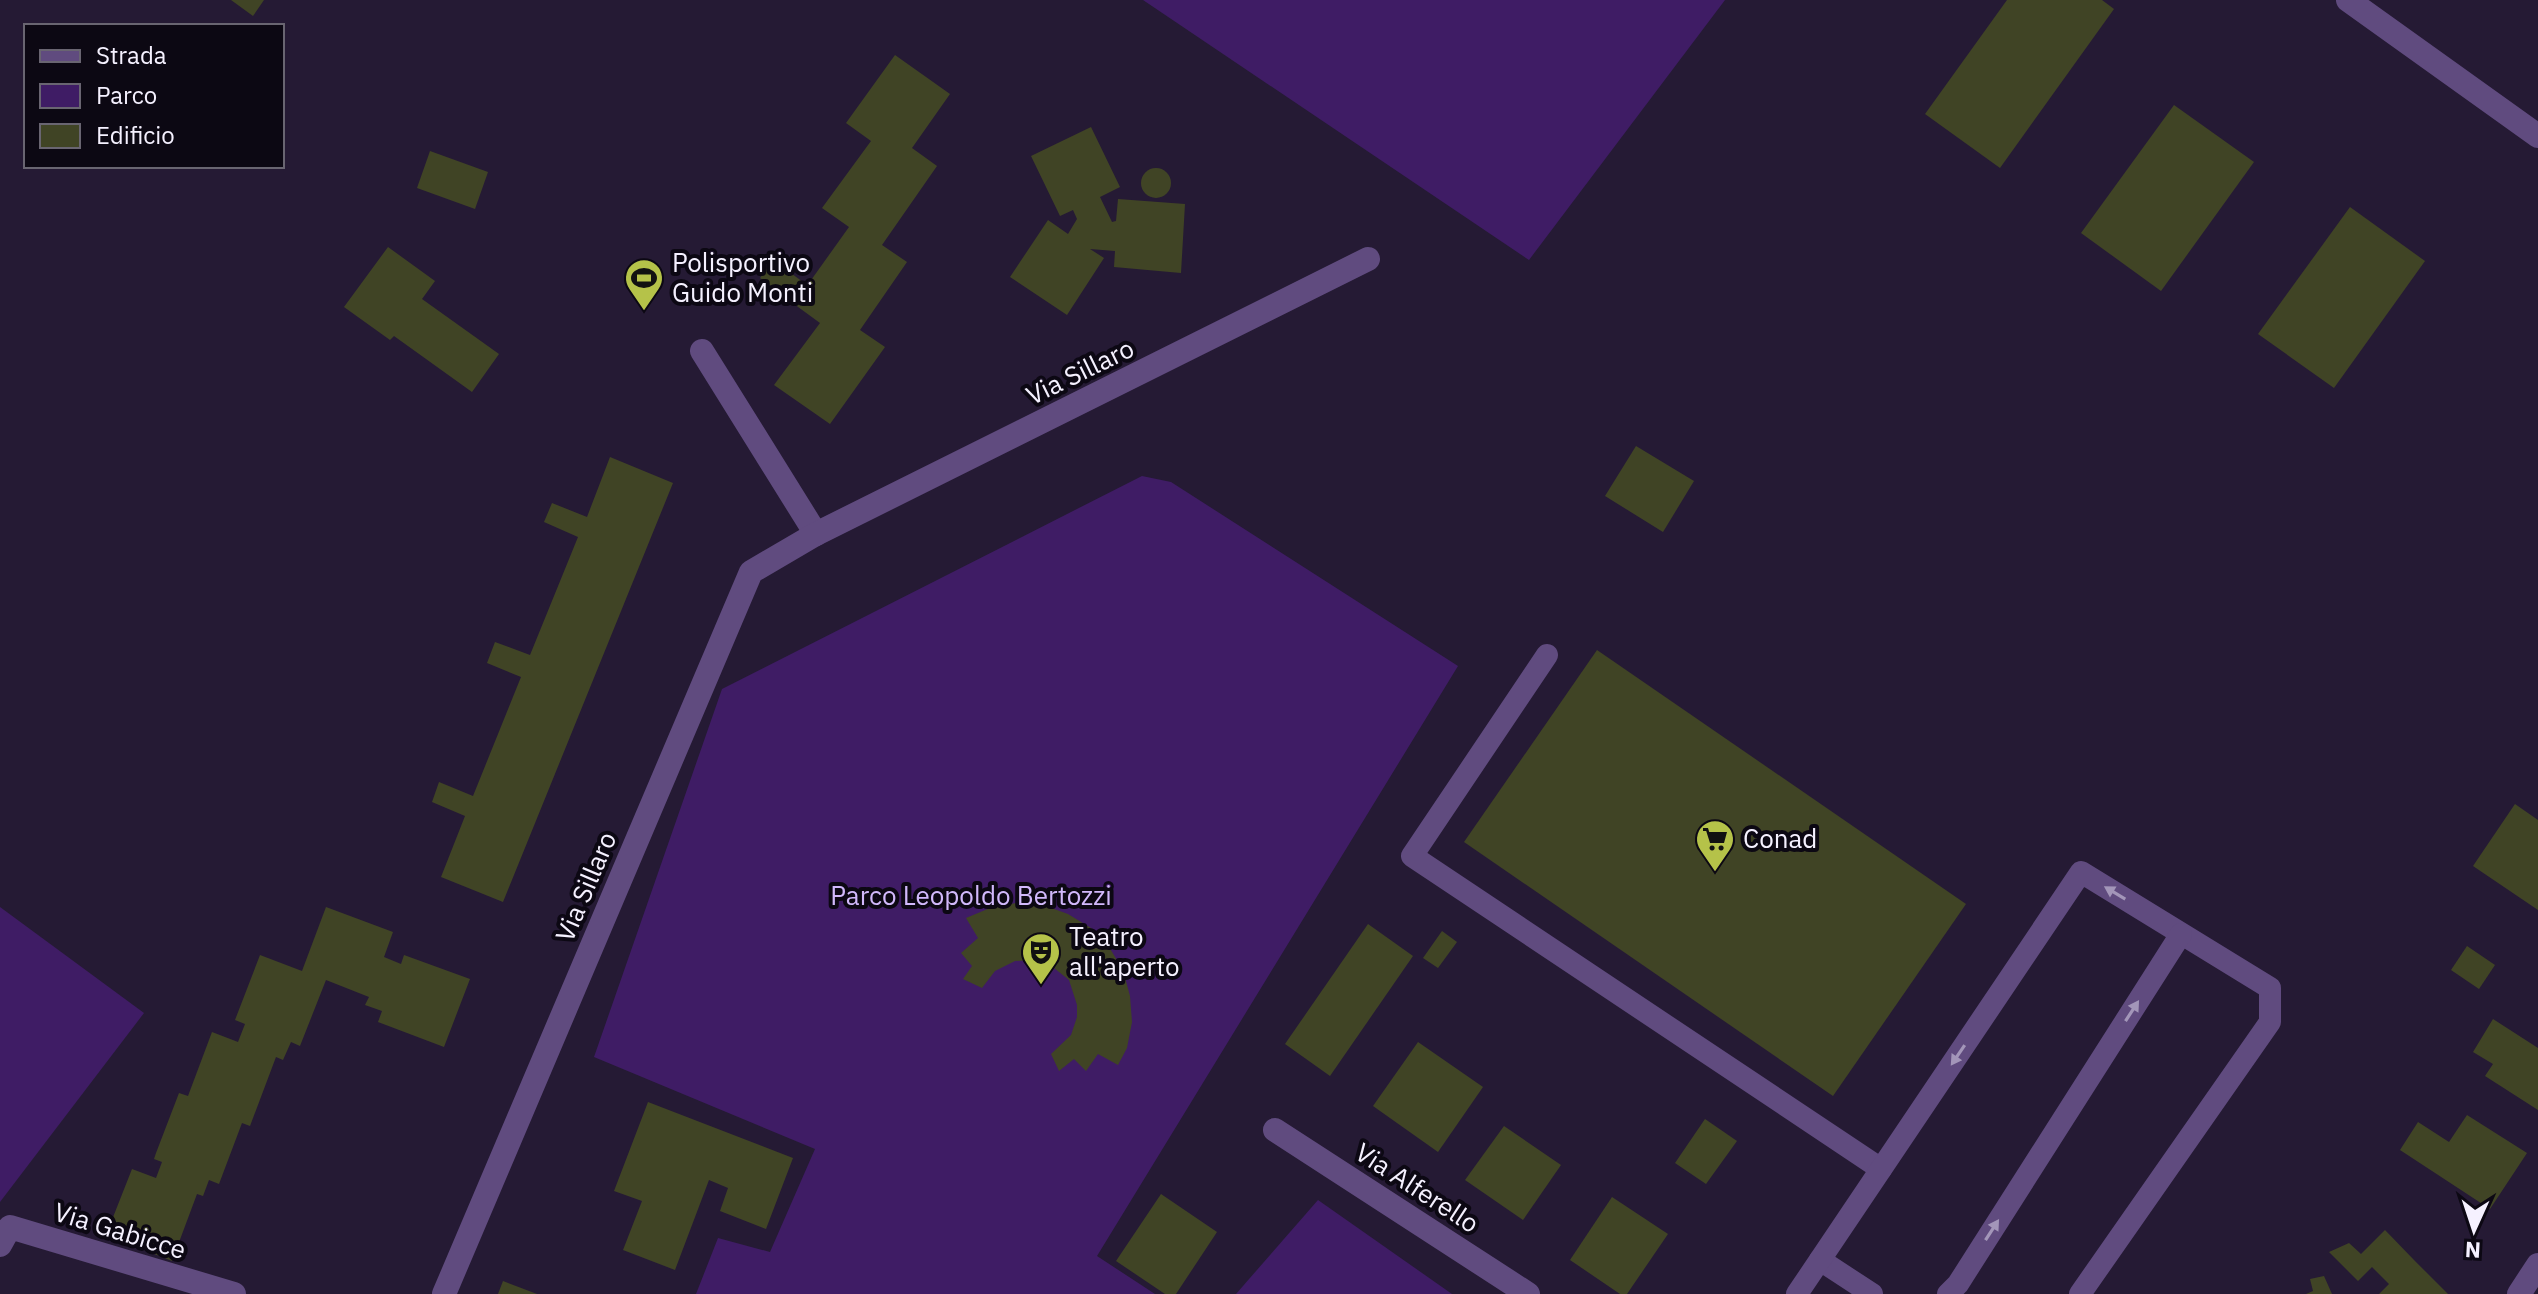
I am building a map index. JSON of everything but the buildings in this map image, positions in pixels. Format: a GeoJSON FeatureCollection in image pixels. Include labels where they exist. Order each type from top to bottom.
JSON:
{"type":"FeatureCollection","features":[{"type":"Feature","properties":{"kind":"street"},"geometry":{"type":"LineString","coordinates":[[2348,0],[2538,136]]}},
{"type":"Feature","properties":{"kind":"street","name":"Via Sillaro"},"geometry":{"type":"LineString","coordinates":[[444,1294],[751,572],[816,534],[1368,259]]}},
{"type":"Feature","properties":{"kind":"street"},"geometry":{"type":"LineString","coordinates":[[702,351],[816,534]]}},
{"type":"Feature","properties":{"kind":"street","name":"Via Alferello"},"geometry":{"type":"LineString","coordinates":[[1275,1130],[1528,1294]]}},
{"type":"Feature","properties":{"kind":"street","name":"Via Gabicce"},"geometry":{"type":"LineString","coordinates":[[0,1245],[10,1227],[234,1294]]}},
{"type":"Feature","properties":{"kind":"street"},"geometry":{"type":"LineString","coordinates":[[2519,1294],[2538,1265]]}},
{"type":"Feature","properties":{"kind":"lane"},"geometry":{"type":"LineString","coordinates":[[1547,655],[1412,856],[1881,1169]]}},
{"type":"Feature","properties":{"kind":"lane"},"geometry":{"type":"LineString","coordinates":[[1797,1294],[2081,872],[2270,988],[2270,1022],[2080,1294]]}},
{"type":"Feature","properties":{"kind":"lane"},"geometry":{"type":"LineString","coordinates":[[1948,1294],[1958,1284],[2181,934]]}},
{"type":"Feature","properties":{"kind":"lane"},"geometry":{"type":"LineString","coordinates":[[1820,1260],[1872,1294]]}},
{"type":"Feature","properties":{"kind":"green space"},"geometry":{"type":"Polygon","coordinates":[[[1143,0],[1725,0],[1529,260],[1143,0]]]}},
{"type":"Feature","properties":{"kind":"green space","name":"Parco Leopoldo Bertozzi"},"geometry":{"type":"Polygon","coordinates":[[[1142,476],[1171,482],[1458,666],[1097,1256],[1155,1294],[696,1294],[718,1238],[770,1252],[815,1149],[594,1057],[722,689],[1142,476]]]}},
{"type":"Feature","properties":{"kind":"green space"},"geometry":{"type":"Polygon","coordinates":[[[0,907],[144,1013],[0,1202],[0,907]]]}},
{"type":"Feature","properties":{"kind":"green space"},"geometry":{"type":"Polygon","coordinates":[[[1318,1200],[1452,1294],[1236,1294],[1318,1200]]]}},
{"type":"Feature","properties":{"kind":"place","name":"Polisportivo Guido Monti"},"geometry":{"type":"Point","coordinates":[644,312]}},
{"type":"Feature","properties":{"kind":"place","name":"Conad"},"geometry":{"type":"Point","coordinates":[1715,873]}},
{"type":"Feature","properties":{"kind":"place","name":"Teatro all'aperto"},"geometry":{"type":"Point","coordinates":[1041,986]}}]}
